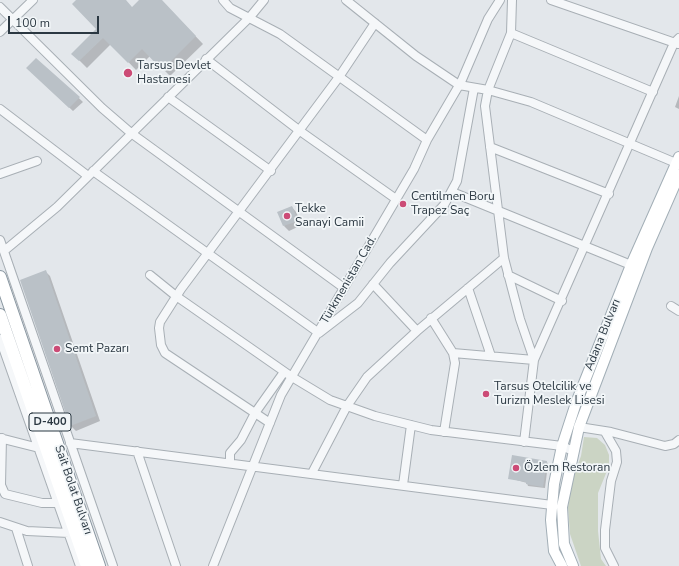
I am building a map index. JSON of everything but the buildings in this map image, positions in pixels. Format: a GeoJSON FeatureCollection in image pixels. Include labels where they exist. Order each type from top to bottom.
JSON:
{"type":"FeatureCollection","features":[{"type":"Feature","properties":{"kind":"highway","name":"Sait Bolat Bulvarı"},"geometry":{"type":"LineString","coordinates":[[0,277],[99,566]]}},
{"type":"Feature","properties":{"kind":"highway","name":"D-400"},"geometry":{"type":"LineString","coordinates":[[0,315],[87,566]]}},
{"type":"Feature","properties":{"kind":"main road","name":"Adana Bulvarı"},"geometry":{"type":"LineString","coordinates":[[562,566],[554,551],[551,520],[552,505],[562,446],[576,403],[631,266],[678,160]]}},
{"type":"Feature","properties":{"kind":"main road","name":"Adana Bulvarı"},"geometry":{"type":"LineString","coordinates":[[573,566],[564,544],[562,507],[578,427],[647,248],[679,175]]}},
{"type":"Feature","properties":{"kind":"street"},"geometry":{"type":"LineString","coordinates":[[0,32],[33,0]]}},
{"type":"Feature","properties":{"kind":"street"},"geometry":{"type":"LineString","coordinates":[[223,0],[230,8],[250,17],[280,34],[427,140]]}},
{"type":"Feature","properties":{"kind":"street"},"geometry":{"type":"LineString","coordinates":[[4,251],[57,206],[250,17],[264,0]]}},
{"type":"Feature","properties":{"kind":"street"},"geometry":{"type":"LineString","coordinates":[[346,0],[416,56],[459,85],[488,90],[531,102],[631,144],[678,160]]}},
{"type":"Feature","properties":{"kind":"street","name":"Türkmenistan Cad."},"geometry":{"type":"LineString","coordinates":[[213,566],[281,395],[319,333],[414,169],[427,140],[459,85],[488,19],[500,0]]}},
{"type":"Feature","properties":{"kind":"street"},"geometry":{"type":"LineString","coordinates":[[512,0],[513,21],[511,33],[488,90],[485,106],[504,258],[520,319],[534,360]]}},
{"type":"Feature","properties":{"kind":"street"},"geometry":{"type":"LineString","coordinates":[[524,442],[534,360],[562,301],[653,92],[677,42],[550,0]]}},
{"type":"Feature","properties":{"kind":"street"},"geometry":{"type":"LineString","coordinates":[[0,7],[11,20],[102,108],[131,133],[344,288]]}},
{"type":"Feature","properties":{"kind":"street"},"geometry":{"type":"LineString","coordinates":[[270,423],[165,353],[161,345],[158,328],[176,296],[271,171],[339,77],[375,23]]}},
{"type":"Feature","properties":{"kind":"street"},"geometry":{"type":"LineString","coordinates":[[511,33],[653,92]]}},
{"type":"Feature","properties":{"kind":"street"},"geometry":{"type":"LineString","coordinates":[[206,59],[300,131],[396,199]]}},
{"type":"Feature","properties":{"kind":"street"},"geometry":{"type":"LineString","coordinates":[[0,109],[319,333],[358,303],[373,284],[444,205],[457,181],[474,88]]}},
{"type":"Feature","properties":{"kind":"street"},"geometry":{"type":"LineString","coordinates":[[168,97],[271,171]]}},
{"type":"Feature","properties":{"kind":"street"},"geometry":{"type":"LineString","coordinates":[[490,147],[609,194]]}},
{"type":"Feature","properties":{"kind":"street"},"geometry":{"type":"LineString","coordinates":[[0,174],[38,161]]}},
{"type":"Feature","properties":{"kind":"street"},"geometry":{"type":"LineString","coordinates":[[452,192],[497,209],[585,248],[631,266]]}},
{"type":"Feature","properties":{"kind":"street"},"geometry":{"type":"LineString","coordinates":[[0,240],[113,566]]}},
{"type":"Feature","properties":{"kind":"street"},"geometry":{"type":"LineString","coordinates":[[312,473],[347,406],[367,377],[431,318],[504,258]]}},
{"type":"Feature","properties":{"kind":"street"},"geometry":{"type":"LineString","coordinates":[[150,275],[176,296],[284,372],[330,400],[375,416],[411,426],[444,432],[562,446],[573,451]]}},
{"type":"Feature","properties":{"kind":"street"},"geometry":{"type":"LineString","coordinates":[[508,275],[562,301]]}},
{"type":"Feature","properties":{"kind":"street"},"geometry":{"type":"LineString","coordinates":[[373,284],[417,331]]}},
{"type":"Feature","properties":{"kind":"street"},"geometry":{"type":"LineString","coordinates":[[468,288],[491,356]]}},
{"type":"Feature","properties":{"kind":"street"},"geometry":{"type":"LineString","coordinates":[[671,306],[679,311]]}},
{"type":"Feature","properties":{"kind":"street"},"geometry":{"type":"LineString","coordinates":[[431,318],[453,353],[454,369],[444,432]]}},
{"type":"Feature","properties":{"kind":"street"},"geometry":{"type":"LineString","coordinates":[[0,338],[80,566]]}},
{"type":"Feature","properties":{"kind":"street"},"geometry":{"type":"LineString","coordinates":[[453,353],[534,360]]}},
{"type":"Feature","properties":{"kind":"street"},"geometry":{"type":"LineString","coordinates":[[230,462],[230,453],[241,440],[255,413],[284,372]]}},
{"type":"Feature","properties":{"kind":"street"},"geometry":{"type":"LineString","coordinates":[[403,485],[411,426]]}},
{"type":"Feature","properties":{"kind":"street"},"geometry":{"type":"LineString","coordinates":[[578,427],[665,446],[674,444],[679,440]]}},
{"type":"Feature","properties":{"kind":"street"},"geometry":{"type":"LineString","coordinates":[[605,432],[616,451],[617,462],[610,488],[605,530],[605,548],[614,566]]}},
{"type":"Feature","properties":{"kind":"street"},"geometry":{"type":"LineString","coordinates":[[39,448],[1,438],[1,485],[5,494],[42,503],[58,503]]}},
{"type":"Feature","properties":{"kind":"street"},"geometry":{"type":"LineString","coordinates":[[70,443],[230,462],[552,505]]}},
{"type":"Feature","properties":{"kind":"street"},"geometry":{"type":"LineString","coordinates":[[136,451],[176,566]]}},
{"type":"Feature","properties":{"kind":"street"},"geometry":{"type":"LineString","coordinates":[[0,522],[16,528],[44,533],[69,533]]}},
{"type":"Feature","properties":{"kind":"street"},"geometry":{"type":"LineString","coordinates":[[16,528],[28,566]]}},
{"type":"Feature","properties":{"kind":"green space"},"geometry":{"type":"Polygon","coordinates":[[[584,437],[597,438],[605,445],[609,455],[609,466],[598,493],[598,531],[601,559],[606,566],[581,566],[570,534],[568,507],[572,480],[581,456],[584,437]]]}},
{"type":"Feature","properties":{"kind":"place","name":"Tarsus Devlet Hastanesi"},"geometry":{"type":"Point","coordinates":[128,73]}},
{"type":"Feature","properties":{"kind":"place","name":"Centilmen Boru Trapez Saç"},"geometry":{"type":"Point","coordinates":[403,204]}},
{"type":"Feature","properties":{"kind":"place","name":"Tekke Sanayi Camii"},"geometry":{"type":"Point","coordinates":[287,216]}},
{"type":"Feature","properties":{"kind":"place","name":"Semt Pazarı"},"geometry":{"type":"Point","coordinates":[57,349]}},
{"type":"Feature","properties":{"kind":"place","name":"Tarsus Otelcilik ve Turizm Meslek Lisesi"},"geometry":{"type":"Point","coordinates":[486,394]}},
{"type":"Feature","properties":{"kind":"place","name":"Özlem Restoran"},"geometry":{"type":"Point","coordinates":[516,468]}}]}
